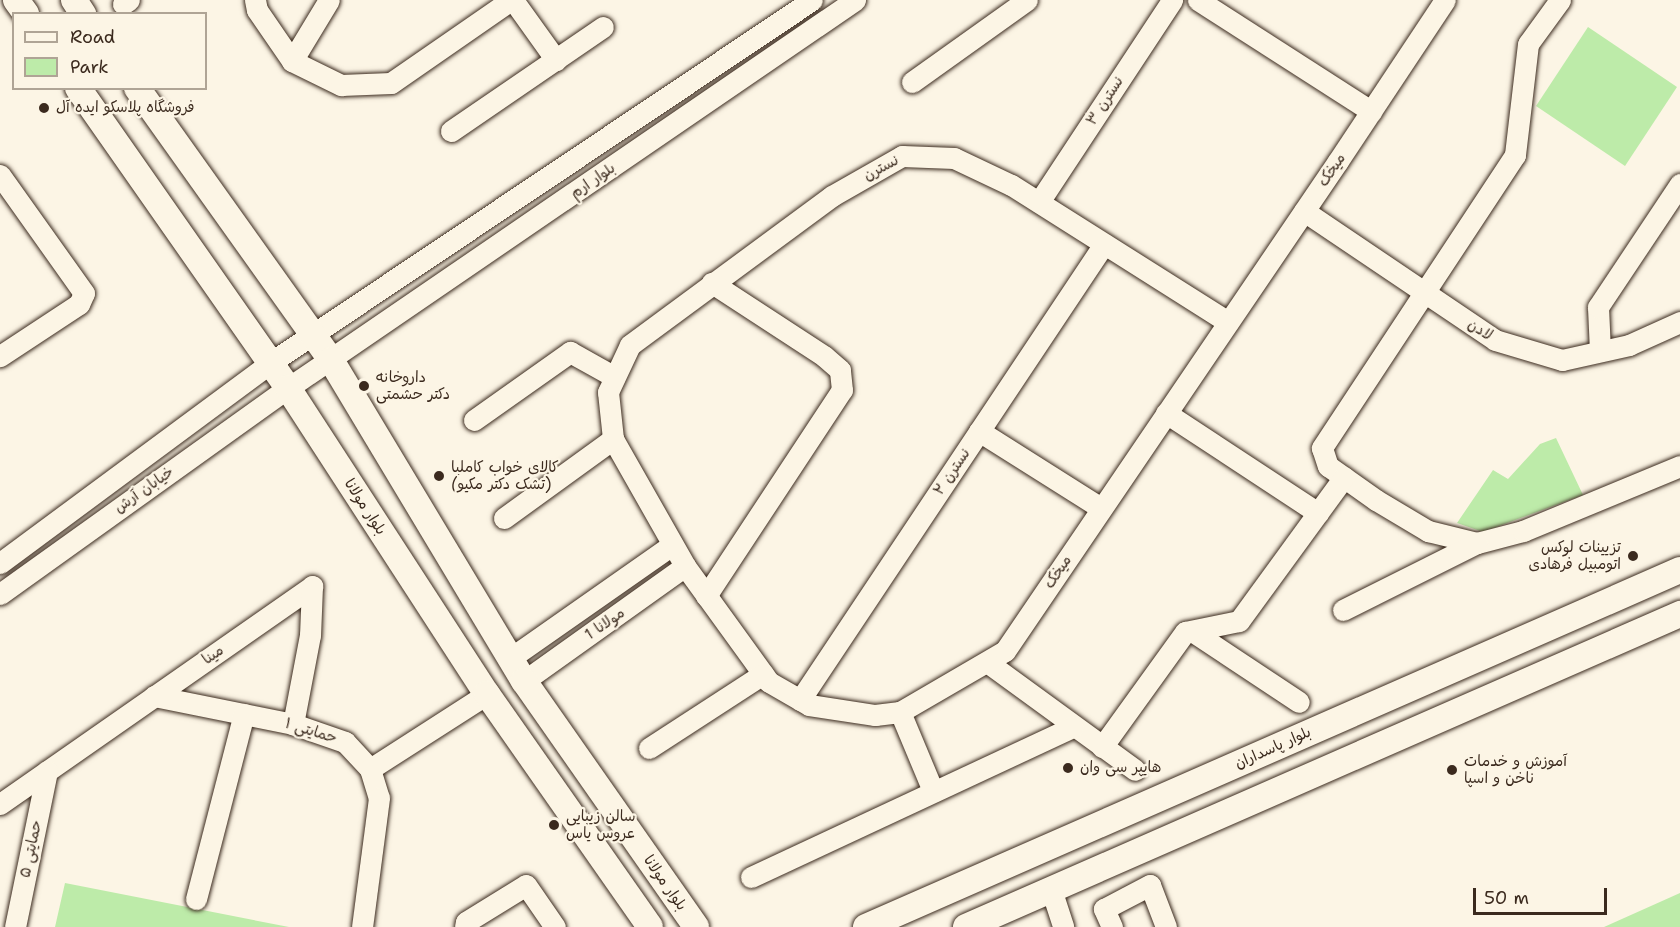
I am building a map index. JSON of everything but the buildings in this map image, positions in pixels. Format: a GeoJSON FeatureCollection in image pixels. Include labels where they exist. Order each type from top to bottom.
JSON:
{"type":"FeatureCollection","features":[{"type":"Feature","properties":{"kind":"main road","name":"بلوار مولانا"},"geometry":{"type":"LineString","coordinates":[[79,90],[288,388],[487,694],[650,927]]}},
{"type":"Feature","properties":{"kind":"main road","name":"بلوار مولانا"},"geometry":{"type":"LineString","coordinates":[[138,90],[331,360],[512,657],[524,681],[696,927]]}},
{"type":"Feature","properties":{"kind":"main road","name":"بلوار پاسداران"},"geometry":{"type":"LineString","coordinates":[[866,927],[1680,570]]}},
{"type":"Feature","properties":{"kind":"main road"},"geometry":{"type":"LineString","coordinates":[[966,927],[1680,614]]}},
{"type":"Feature","properties":{"kind":"main road"},"geometry":{"type":"LineString","coordinates":[[1494,651],[1509,689]]}},
{"type":"Feature","properties":{"kind":"street"},"geometry":{"type":"LineString","coordinates":[[255,0],[257,10],[292,61],[341,85],[391,83],[512,0],[556,60]]}},
{"type":"Feature","properties":{"kind":"street"},"geometry":{"type":"LineString","coordinates":[[292,61],[329,0]]}},
{"type":"Feature","properties":{"kind":"street","name":"بلوار ارم"},"geometry":{"type":"LineString","coordinates":[[270,363],[314,336],[813,0]]}},
{"type":"Feature","properties":{"kind":"street","name":"بلوار ارم"},"geometry":{"type":"LineString","coordinates":[[288,388],[855,0]]}},
{"type":"Feature","properties":{"kind":"street"},"geometry":{"type":"LineString","coordinates":[[912,82],[1027,0]]}},
{"type":"Feature","properties":{"kind":"street","name":"نسترن ۳"},"geometry":{"type":"LineString","coordinates":[[1039,202],[1172,0]]}},
{"type":"Feature","properties":{"kind":"street"},"geometry":{"type":"LineString","coordinates":[[1198,0],[1371,111]]}},
{"type":"Feature","properties":{"kind":"street","name":"میخک"},"geometry":{"type":"LineString","coordinates":[[611,385],[613,439],[672,545],[763,674],[809,705],[875,715],[900,712],[1005,651],[1445,0]]}},
{"type":"Feature","properties":{"kind":"street"},"geometry":{"type":"LineString","coordinates":[[1477,543],[1428,531],[1328,466],[1322,448],[1515,155],[1528,44],[1560,0]]}},
{"type":"Feature","properties":{"kind":"street"},"geometry":{"type":"LineString","coordinates":[[451,131],[603,27]]}},
{"type":"Feature","properties":{"kind":"street","name":"نسترن"},"geometry":{"type":"LineString","coordinates":[[611,385],[630,345],[832,196],[902,156],[954,158],[1039,202],[1228,322]]}},
{"type":"Feature","properties":{"kind":"street"},"geometry":{"type":"LineString","coordinates":[[0,175],[84,293],[79,304],[0,356]]}},
{"type":"Feature","properties":{"kind":"street"},"geometry":{"type":"LineString","coordinates":[[1600,351],[1598,307],[1680,184]]}},
{"type":"Feature","properties":{"kind":"street","name":"لادن"},"geometry":{"type":"LineString","coordinates":[[1304,211],[1495,340],[1562,360],[1629,345],[1680,322]]}},
{"type":"Feature","properties":{"kind":"street","name":"نسترن ۲"},"geometry":{"type":"LineString","coordinates":[[800,700],[1104,244]]}},
{"type":"Feature","properties":{"kind":"street"},"geometry":{"type":"LineString","coordinates":[[706,596],[842,390],[840,370],[824,356],[712,283]]}},
{"type":"Feature","properties":{"kind":"street"},"geometry":{"type":"LineString","coordinates":[[474,420],[570,352],[611,385]]}},
{"type":"Feature","properties":{"kind":"street","name":"خیابان آرش"},"geometry":{"type":"LineString","coordinates":[[0,562],[270,363]]}},
{"type":"Feature","properties":{"kind":"street","name":"خیابان آرش"},"geometry":{"type":"LineString","coordinates":[[0,594],[288,388]]}},
{"type":"Feature","properties":{"kind":"street"},"geometry":{"type":"LineString","coordinates":[[1166,413],[1318,513]]}},
{"type":"Feature","properties":{"kind":"street"},"geometry":{"type":"LineString","coordinates":[[979,431],[1101,508]]}},
{"type":"Feature","properties":{"kind":"street"},"geometry":{"type":"LineString","coordinates":[[504,518],[613,439]]}},
{"type":"Feature","properties":{"kind":"street"},"geometry":{"type":"LineString","coordinates":[[1343,610],[1477,543],[1523,531],[1680,466]]}},
{"type":"Feature","properties":{"kind":"street"},"geometry":{"type":"LineString","coordinates":[[1102,747],[1185,632],[1239,621],[1344,477]]}},
{"type":"Feature","properties":{"kind":"street"},"geometry":{"type":"LineString","coordinates":[[45,529],[58,551]]}},
{"type":"Feature","properties":{"kind":"street","name":"مولانا 1"},"geometry":{"type":"LineString","coordinates":[[512,657],[672,545]]}},
{"type":"Feature","properties":{"kind":"street","name":"مولانا 1"},"geometry":{"type":"LineString","coordinates":[[524,681],[686,566]]}},
{"type":"Feature","properties":{"kind":"street","name":"مینا"},"geometry":{"type":"LineString","coordinates":[[0,804],[312,586],[310,635],[293,724]]}},
{"type":"Feature","properties":{"kind":"street"},"geometry":{"type":"LineString","coordinates":[[1192,631],[1299,702]]}},
{"type":"Feature","properties":{"kind":"street"},"geometry":{"type":"LineString","coordinates":[[987,662],[1135,771]]}},
{"type":"Feature","properties":{"kind":"street"},"geometry":{"type":"LineString","coordinates":[[649,748],[763,674]]}},
{"type":"Feature","properties":{"kind":"street"},"geometry":{"type":"LineString","coordinates":[[370,769],[487,694]]}},
{"type":"Feature","properties":{"kind":"street","name":"حمایتی ۱"},"geometry":{"type":"LineString","coordinates":[[154,696],[293,724],[345,742],[370,769],[380,798],[362,927]]}},
{"type":"Feature","properties":{"kind":"street"},"geometry":{"type":"LineString","coordinates":[[900,712],[933,791]]}},
{"type":"Feature","properties":{"kind":"street"},"geometry":{"type":"LineString","coordinates":[[196,899],[244,714]]}},
{"type":"Feature","properties":{"kind":"street"},"geometry":{"type":"LineString","coordinates":[[751,877],[1074,727]]}},
{"type":"Feature","properties":{"kind":"street","name":"حمایتی ۵"},"geometry":{"type":"LineString","coordinates":[[15,927],[47,771]]}},
{"type":"Feature","properties":{"kind":"street"},"geometry":{"type":"LineString","coordinates":[[465,927],[466,922],[526,885],[555,927]]}},
{"type":"Feature","properties":{"kind":"street"},"geometry":{"type":"LineString","coordinates":[[1112,927],[1104,909],[1150,885],[1166,927]]}},
{"type":"Feature","properties":{"kind":"street"},"geometry":{"type":"LineString","coordinates":[[1051,890],[1063,927]]}},
{"type":"Feature","properties":{"kind":"green space"},"geometry":{"type":"Polygon","coordinates":[[[1588,27],[1677,87],[1625,166],[1536,106],[1588,27]]]}},
{"type":"Feature","properties":{"kind":"green space"},"geometry":{"type":"Polygon","coordinates":[[[1556,438],[1583,495],[1483,532],[1457,523],[1493,470],[1508,479],[1540,444],[1556,438]]]}},
{"type":"Feature","properties":{"kind":"green space"},"geometry":{"type":"Polygon","coordinates":[[[65,883],[289,927],[55,927],[65,883]]]}},
{"type":"Feature","properties":{"kind":"green space"},"geometry":{"type":"Polygon","coordinates":[[[1680,893],[1680,927],[1604,927],[1680,893]]]}},
{"type":"Feature","properties":{"kind":"place","name":"فروشگاه پلاسکو ایده آل"},"geometry":{"type":"Point","coordinates":[44,108]}},
{"type":"Feature","properties":{"kind":"place","name":"داروخانه دکتر حشمتی"},"geometry":{"type":"Point","coordinates":[364,386]}},
{"type":"Feature","properties":{"kind":"place","name":"کالای خواب کاملیا (تشک دکتر مکیو)"},"geometry":{"type":"Point","coordinates":[439,476]}},
{"type":"Feature","properties":{"kind":"place","name":"تزیینات لوکس اتومبیل فرهادی"},"geometry":{"type":"Point","coordinates":[1633,556]}},
{"type":"Feature","properties":{"kind":"place","name":"هایپر سی وان"},"geometry":{"type":"Point","coordinates":[1068,768]}},
{"type":"Feature","properties":{"kind":"place","name":"آموزش و خدمات ناخن و اسپا"},"geometry":{"type":"Point","coordinates":[1452,770]}},
{"type":"Feature","properties":{"kind":"place","name":"سالن زیبایی عروس یاس"},"geometry":{"type":"Point","coordinates":[554,825]}}]}
